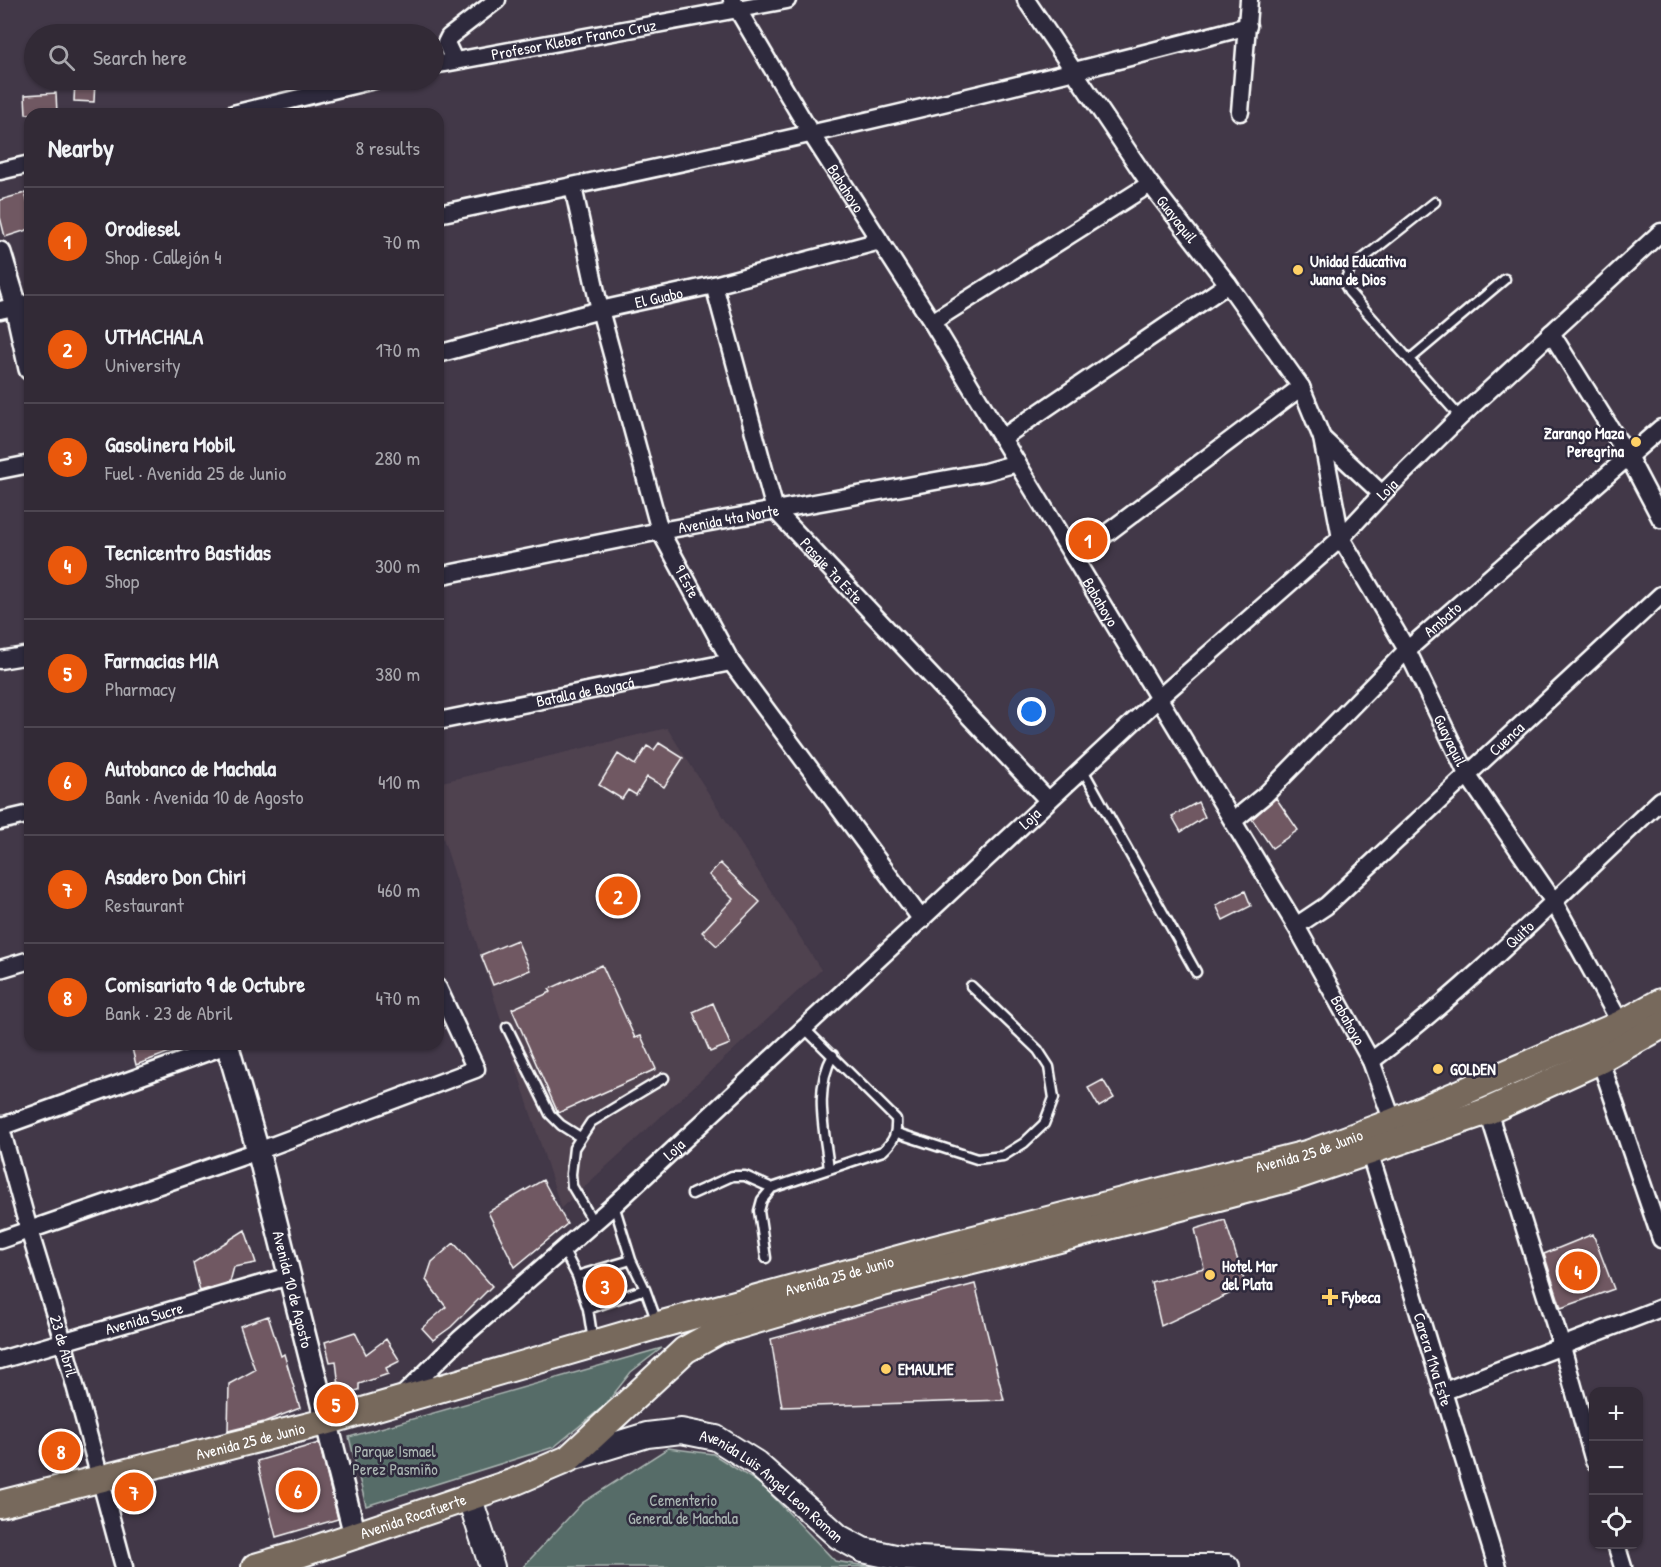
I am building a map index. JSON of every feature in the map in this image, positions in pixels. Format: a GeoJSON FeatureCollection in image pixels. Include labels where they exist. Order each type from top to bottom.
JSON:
{"type":"FeatureCollection","features":[{"type":"Feature","properties":{"kind":"main road","name":"Avenida 25 de Junio"},"geometry":{"type":"LineString","coordinates":[[0,1504],[325,1422],[658,1325],[931,1250],[1310,1153],[1393,1122],[1622,1024],[1661,1002]]}},
{"type":"Feature","properties":{"kind":"main road","name":"Avenida 25 de Junio"},"geometry":{"type":"LineString","coordinates":[[568,1459],[685,1350],[719,1331],[879,1284],[1034,1246],[1291,1178],[1488,1111],[1600,1060],[1661,1026]]}},
{"type":"Feature","properties":{"kind":"main road","name":"Avenida Luis Angel Leon Roman"},"geometry":{"type":"LineString","coordinates":[[568,1459],[647,1435],[681,1431],[716,1438],[756,1462],[839,1537],[863,1550],[900,1558],[1076,1567],[1227,1567]]}},
{"type":"Feature","properties":{"kind":"main road","name":"Avenida Rocafuerte"},"geometry":{"type":"LineString","coordinates":[[255,1567],[299,1561],[355,1535],[514,1482],[568,1459]]}},
{"type":"Feature","properties":{"kind":"main road"},"geometry":{"type":"LineString","coordinates":[[469,1496],[492,1567]]}},
{"type":"Feature","properties":{"kind":"street"},"geometry":{"type":"LineString","coordinates":[[454,60],[446,43],[449,37],[496,0]]}},
{"type":"Feature","properties":{"kind":"street","name":"Profesor Kleber Franco Cruz"},"geometry":{"type":"LineString","coordinates":[[444,62],[734,4],[787,0]]}},
{"type":"Feature","properties":{"kind":"street","name":"Guayaquil"},"geometry":{"type":"LineString","coordinates":[[1026,0],[1150,184],[1228,284],[1301,387],[1322,438],[1341,538],[1407,650],[1467,776],[1554,902],[1622,1024]]}},
{"type":"Feature","properties":{"kind":"street"},"geometry":{"type":"LineString","coordinates":[[1240,112],[1249,0]]}},
{"type":"Feature","properties":{"kind":"street","name":"Babahoyo"},"geometry":{"type":"LineString","coordinates":[[734,4],[810,132],[932,322],[1296,926],[1371,1061],[1393,1122]]}},
{"type":"Feature","properties":{"kind":"street"},"geometry":{"type":"LineString","coordinates":[[444,213],[573,187],[1075,73],[1248,26]]}},
{"type":"Feature","properties":{"kind":"street"},"geometry":{"type":"LineString","coordinates":[[258,108],[333,90]]}},
{"type":"Feature","properties":{"kind":"street"},"geometry":{"type":"LineString","coordinates":[[0,171],[24,165]]}},
{"type":"Feature","properties":{"kind":"street"},"geometry":{"type":"LineString","coordinates":[[932,322],[1150,184]]}},
{"type":"Feature","properties":{"kind":"street","name":"9 Este"},"geometry":{"type":"LineString","coordinates":[[573,187],[600,310],[660,531],[731,662],[922,920]]}},
{"type":"Feature","properties":{"kind":"street","name":"Loja"},"geometry":{"type":"LineString","coordinates":[[397,1400],[460,1339],[614,1205],[1159,698],[1341,538],[1460,417],[1661,232]]}},
{"type":"Feature","properties":{"kind":"street","name":"El Guabo"},"geometry":{"type":"LineString","coordinates":[[444,352],[600,310],[714,285],[880,241]]}},
{"type":"Feature","properties":{"kind":"street"},"geometry":{"type":"LineString","coordinates":[[0,253],[24,344]]}},
{"type":"Feature","properties":{"kind":"street"},"geometry":{"type":"LineString","coordinates":[[1002,438],[1228,284]]}},
{"type":"Feature","properties":{"kind":"street","name":"Pasaje 7a Este"},"geometry":{"type":"LineString","coordinates":[[714,285],[775,510],[1048,800]]}},
{"type":"Feature","properties":{"kind":"street"},"geometry":{"type":"LineString","coordinates":[[1551,333],[1629,458],[1661,519]]}},
{"type":"Feature","properties":{"kind":"street"},"geometry":{"type":"LineString","coordinates":[[1074,558],[1301,387]]}},
{"type":"Feature","properties":{"kind":"street","name":"Ambato"},"geometry":{"type":"LineString","coordinates":[[1233,821],[1266,794],[1407,650],[1661,429]]}},
{"type":"Feature","properties":{"kind":"street","name":"Guayaquil"},"geometry":{"type":"LineString","coordinates":[[1322,438],[1382,494]]}},
{"type":"Feature","properties":{"kind":"street","name":"Avenida 4ta Norte"},"geometry":{"type":"LineString","coordinates":[[444,575],[660,531],[985,472],[1017,463]]}},
{"type":"Feature","properties":{"kind":"street"},"geometry":{"type":"LineString","coordinates":[[0,470],[24,465]]}},
{"type":"Feature","properties":{"kind":"street","name":"Cuenca"},"geometry":{"type":"LineString","coordinates":[[1296,926],[1326,906],[1661,595]]}},
{"type":"Feature","properties":{"kind":"street"},"geometry":{"type":"LineString","coordinates":[[0,660],[24,656]]}},
{"type":"Feature","properties":{"kind":"street","name":"Batalla de Boyacá"},"geometry":{"type":"LineString","coordinates":[[444,720],[731,662]]}},
{"type":"Feature","properties":{"kind":"street","name":"Quito"},"geometry":{"type":"LineString","coordinates":[[1371,1061],[1415,1028],[1554,902],[1661,800]]}},
{"type":"Feature","properties":{"kind":"street"},"geometry":{"type":"LineString","coordinates":[[0,821],[24,815]]}},
{"type":"Feature","properties":{"kind":"street"},"geometry":{"type":"LineString","coordinates":[[0,969],[24,962]]}},
{"type":"Feature","properties":{"kind":"street"},"geometry":{"type":"LineString","coordinates":[[0,1240],[258,1151],[476,1070],[444,1001]]}},
{"type":"Feature","properties":{"kind":"street"},"geometry":{"type":"LineString","coordinates":[[0,1126],[210,1050]]}},
{"type":"Feature","properties":{"kind":"street","name":"Avenida 10 de Agosto"},"geometry":{"type":"LineString","coordinates":[[229,1050],[258,1151],[355,1535]]}},
{"type":"Feature","properties":{"kind":"street"},"geometry":{"type":"LineString","coordinates":[[1600,1060],[1661,1239]]}},
{"type":"Feature","properties":{"kind":"street"},"geometry":{"type":"LineString","coordinates":[[1488,1111],[1562,1347],[1589,1446]]}},
{"type":"Feature","properties":{"kind":"street","name":"23 de Abril"},"geometry":{"type":"LineString","coordinates":[[0,1126],[63,1341],[124,1567]]}},
{"type":"Feature","properties":{"kind":"street","name":"Carera 11va Este"},"geometry":{"type":"LineString","coordinates":[[1369,1151],[1497,1567]]}},
{"type":"Feature","properties":{"kind":"street","name":"Avenida Sucre"},"geometry":{"type":"LineString","coordinates":[[0,1360],[289,1276]]}},
{"type":"Feature","properties":{"kind":"street"},"geometry":{"type":"LineString","coordinates":[[1442,1392],[1661,1308]]}},
{"type":"Feature","properties":{"kind":"street"},"geometry":{"type":"LineString","coordinates":[[1617,1549],[1623,1567]]}},
{"type":"Feature","properties":{"kind":"lane"},"geometry":{"type":"LineString","coordinates":[[1435,202],[1350,269],[1344,283],[1349,292],[1460,417]]}},
{"type":"Feature","properties":{"kind":"lane"},"geometry":{"type":"LineString","coordinates":[[1409,360],[1505,279]]}},
{"type":"Feature","properties":{"kind":"lane"},"geometry":{"type":"LineString","coordinates":[[1083,770],[1196,972]]}},
{"type":"Feature","properties":{"kind":"lane"},"geometry":{"type":"LineString","coordinates":[[897,1133],[977,1159],[1003,1156],[1024,1143],[1044,1124],[1054,1098],[1048,1067],[1038,1050],[971,986]]}},
{"type":"Feature","properties":{"kind":"lane"},"geometry":{"type":"LineString","coordinates":[[507,1027],[550,1114],[561,1125],[580,1137]]}},
{"type":"Feature","properties":{"kind":"lane"},"geometry":{"type":"LineString","coordinates":[[765,1258],[759,1211],[762,1200],[772,1188],[883,1151],[892,1143],[897,1133],[896,1119],[805,1029]]}},
{"type":"Feature","properties":{"kind":"lane"},"geometry":{"type":"LineString","coordinates":[[829,1169],[821,1096],[827,1066],[833,1056]]}},
{"type":"Feature","properties":{"kind":"lane"},"geometry":{"type":"LineString","coordinates":[[594,1223],[572,1186],[574,1148],[591,1122],[664,1078]]}},
{"type":"Feature","properties":{"kind":"lane"},"geometry":{"type":"LineString","coordinates":[[692,1194],[732,1176],[745,1176],[772,1188]]}},
{"type":"Feature","properties":{"kind":"lane"},"geometry":{"type":"LineString","coordinates":[[614,1205],[631,1260],[645,1289],[658,1325]]}},
{"type":"Feature","properties":{"kind":"lane"},"geometry":{"type":"LineString","coordinates":[[563,1250],[577,1276],[588,1309],[593,1344]]}},
{"type":"Feature","properties":{"kind":"lane"},"geometry":{"type":"LineString","coordinates":[[577,1276],[631,1260]]}},
{"type":"Feature","properties":{"kind":"lane"},"geometry":{"type":"LineString","coordinates":[[588,1309],[645,1289]]}},
{"type":"Feature","properties":{"kind":"shaded area"},"geometry":{"type":"Polygon","coordinates":[[[667,728],[821,970],[561,1208],[444,841],[444,782],[667,728]]]}},
{"type":"Feature","properties":{"kind":"green space","name":"Parque Ismael Perez Pasmiño"},"geometry":{"type":"Polygon","coordinates":[[[662,1348],[631,1372],[605,1405],[554,1447],[366,1506],[349,1437],[662,1348]]]}},
{"type":"Feature","properties":{"kind":"green space","name":"Cementerio General de Machala"},"geometry":{"type":"Polygon","coordinates":[[[668,1448],[713,1454],[762,1485],[835,1561],[873,1567],[523,1567],[582,1503],[668,1448]]]}},
{"type":"Feature","properties":{"kind":"building"},"geometry":{"type":"Polygon","coordinates":[[[75,90],[95,90],[94,102],[74,101],[75,90]]]}},
{"type":"Feature","properties":{"kind":"building"},"geometry":{"type":"Polygon","coordinates":[[[56,93],[57,108],[26,108],[25,95],[56,93]]]}},
{"type":"Feature","properties":{"kind":"building"},"geometry":{"type":"Polygon","coordinates":[[[24,193],[24,231],[5,237],[0,217],[0,200],[24,193]]]}},
{"type":"Feature","properties":{"kind":"building"},"geometry":{"type":"Polygon","coordinates":[[[659,743],[683,758],[664,787],[647,777],[636,795],[628,790],[622,799],[599,785],[618,754],[635,765],[647,746],[654,750],[659,743]]]}},
{"type":"Feature","properties":{"kind":"building"},"geometry":{"type":"Polygon","coordinates":[[[1276,798],[1298,830],[1272,848],[1252,819],[1276,798]]]}},
{"type":"Feature","properties":{"kind":"building"},"geometry":{"type":"Polygon","coordinates":[[[1198,802],[1205,817],[1181,832],[1172,816],[1198,802]]]}},
{"type":"Feature","properties":{"kind":"building"},"geometry":{"type":"Polygon","coordinates":[[[720,863],[760,902],[717,946],[702,932],[733,899],[709,875],[720,863]]]}},
{"type":"Feature","properties":{"kind":"building"},"geometry":{"type":"Polygon","coordinates":[[[1245,891],[1251,906],[1223,920],[1216,905],[1245,891]]]}},
{"type":"Feature","properties":{"kind":"building"},"geometry":{"type":"Polygon","coordinates":[[[517,940],[530,970],[493,985],[481,955],[517,940]]]}},
{"type":"Feature","properties":{"kind":"building"},"geometry":{"type":"Polygon","coordinates":[[[602,965],[635,1038],[641,1036],[656,1069],[558,1113],[512,1009],[551,992],[549,989],[602,965]]]}},
{"type":"Feature","properties":{"kind":"building"},"geometry":{"type":"Polygon","coordinates":[[[713,1003],[730,1044],[710,1052],[693,1012],[713,1003]]]}},
{"type":"Feature","properties":{"kind":"building"},"geometry":{"type":"Polygon","coordinates":[[[132,1050],[175,1050],[136,1065],[132,1050]]]}},
{"type":"Feature","properties":{"kind":"building"},"geometry":{"type":"Polygon","coordinates":[[[1103,1080],[1114,1098],[1099,1107],[1088,1088],[1103,1080]]]}},
{"type":"Feature","properties":{"kind":"building"},"geometry":{"type":"Polygon","coordinates":[[[543,1180],[567,1224],[515,1267],[488,1212],[543,1180]]]}},
{"type":"Feature","properties":{"kind":"building","name":"Hotel Mar del Plata"},"geometry":{"type":"Polygon","coordinates":[[[1225,1220],[1246,1286],[1161,1326],[1151,1282],[1204,1268],[1195,1229],[1225,1220]]]}},
{"type":"Feature","properties":{"kind":"building"},"geometry":{"type":"Polygon","coordinates":[[[245,1230],[256,1263],[234,1267],[230,1282],[200,1291],[193,1263],[245,1230]]]}},
{"type":"Feature","properties":{"kind":"building"},"geometry":{"type":"Polygon","coordinates":[[[1593,1234],[1614,1289],[1561,1308],[1544,1254],[1593,1234]]]}},
{"type":"Feature","properties":{"kind":"building"},"geometry":{"type":"Polygon","coordinates":[[[454,1243],[492,1286],[451,1327],[433,1340],[422,1328],[446,1307],[426,1280],[432,1262],[454,1243]]]}},
{"type":"Feature","properties":{"kind":"building","name":"EMAULME"},"geometry":{"type":"Polygon","coordinates":[[[975,1284],[1004,1400],[782,1407],[771,1339],[975,1284]]]}},
{"type":"Feature","properties":{"kind":"building"},"geometry":{"type":"Polygon","coordinates":[[[268,1316],[281,1356],[284,1354],[300,1408],[264,1422],[228,1431],[229,1384],[255,1370],[240,1326],[268,1316]]]}},
{"type":"Feature","properties":{"kind":"building"},"geometry":{"type":"Polygon","coordinates":[[[355,1332],[366,1354],[386,1339],[400,1361],[386,1368],[388,1374],[359,1384],[359,1390],[340,1395],[336,1361],[330,1362],[325,1342],[355,1332]]]}},
{"type":"Feature","properties":{"kind":"building"},"geometry":{"type":"Polygon","coordinates":[[[319,1443],[338,1519],[276,1537],[257,1461],[319,1443]]]}},
{"type":"Feature","properties":{"kind":"place","name":"Unidad Educativa Juana de Dios"},"geometry":{"type":"Point","coordinates":[1298,270]}},
{"type":"Feature","properties":{"kind":"place","name":"Zarango Maza Peregrina"},"geometry":{"type":"Point","coordinates":[1636,442]}},
{"type":"Feature","properties":{"kind":"place","name":"Orodiesel"},"geometry":{"type":"Point","coordinates":[1088,540]}},
{"type":"Feature","properties":{"kind":"place","name":"UTMACHALA"},"geometry":{"type":"Point","coordinates":[618,896]}},
{"type":"Feature","properties":{"kind":"place","name":"GOLDEN"},"geometry":{"type":"Point","coordinates":[1438,1069]}},
{"type":"Feature","properties":{"kind":"place","name":"Tecnicentro Bastidas"},"geometry":{"type":"Point","coordinates":[1578,1271]}},
{"type":"Feature","properties":{"kind":"place","name":"Hotel Mar del Plata"},"geometry":{"type":"Point","coordinates":[1210,1275]}},
{"type":"Feature","properties":{"kind":"place","name":"Gasolinera Mobil"},"geometry":{"type":"Point","coordinates":[605,1286]}},
{"type":"Feature","properties":{"kind":"place","name":"Fybeca"},"geometry":{"type":"Point","coordinates":[1330,1297]}},
{"type":"Feature","properties":{"kind":"place","name":"EMAULME"},"geometry":{"type":"Point","coordinates":[886,1369]}},
{"type":"Feature","properties":{"kind":"place","name":"Farmacias MIA"},"geometry":{"type":"Point","coordinates":[336,1404]}},
{"type":"Feature","properties":{"kind":"place","name":"Comisariato 9 de Octubre"},"geometry":{"type":"Point","coordinates":[61,1451]}},
{"type":"Feature","properties":{"kind":"place","name":"Autobanco de Machala"},"geometry":{"type":"Point","coordinates":[298,1490]}},
{"type":"Feature","properties":{"kind":"place","name":"Asadero Don Chiri"},"geometry":{"type":"Point","coordinates":[134,1492]}}]}
